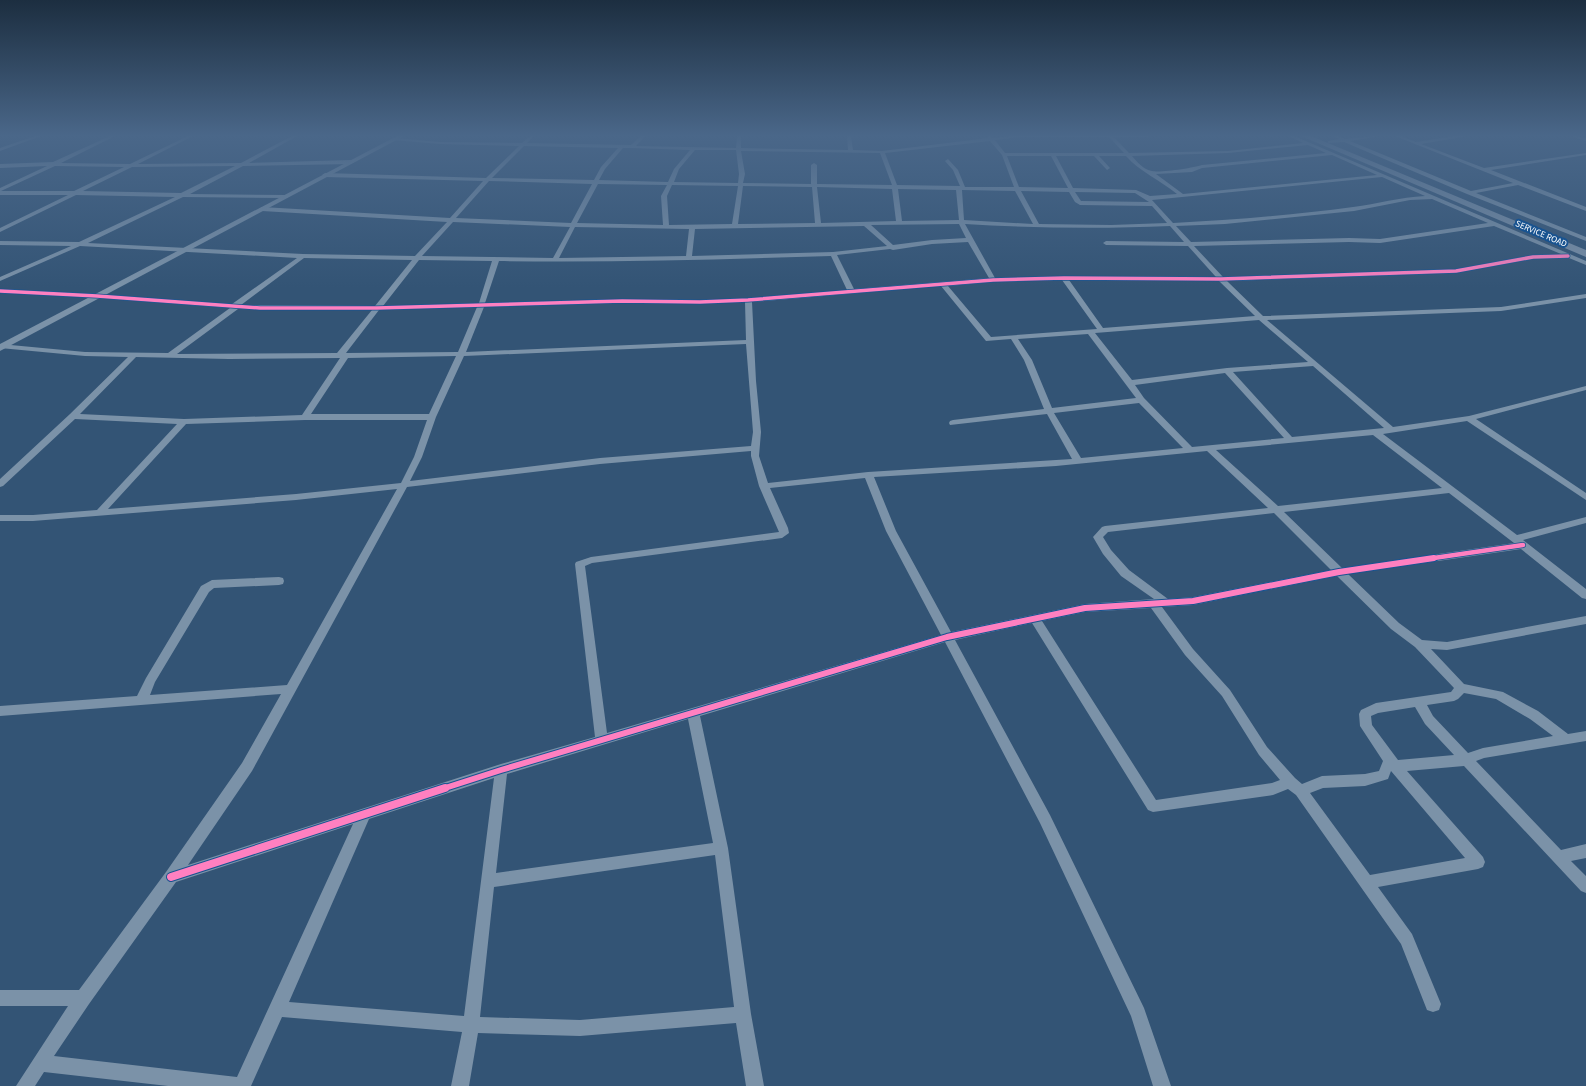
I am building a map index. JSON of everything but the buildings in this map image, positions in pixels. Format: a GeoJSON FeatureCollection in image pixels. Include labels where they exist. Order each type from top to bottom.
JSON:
{"type":"FeatureCollection","features":[{"type":"Feature","properties":{"kind":"main road"},"geometry":{"type":"LineString","coordinates":[[1422,187],[1586,254]]}},
{"type":"Feature","properties":{"kind":"main road"},"geometry":{"type":"LineString","coordinates":[[1443,187],[1586,248]]}},
{"type":"Feature","properties":{"kind":"street"},"geometry":{"type":"LineString","coordinates":[[0,230],[89,187]]}},
{"type":"Feature","properties":{"kind":"street"},"geometry":{"type":"LineString","coordinates":[[0,279],[81,244],[200,187]]}},
{"type":"Feature","properties":{"kind":"street"},"geometry":{"type":"LineString","coordinates":[[1,347],[304,187]]}},
{"type":"Feature","properties":{"kind":"street"},"geometry":{"type":"LineString","coordinates":[[305,417],[343,355],[377,308],[417,258],[481,187]]}},
{"type":"Feature","properties":{"kind":"street"},"geometry":{"type":"LineString","coordinates":[[555,260],[575,225],[594,187]]}},
{"type":"Feature","properties":{"kind":"street"},"geometry":{"type":"LineString","coordinates":[[666,226],[664,196],[668,187]]}},
{"type":"Feature","properties":{"kind":"street"},"geometry":{"type":"LineString","coordinates":[[735,226],[740,187]]}},
{"type":"Feature","properties":{"kind":"street"},"geometry":{"type":"LineString","coordinates":[[814,187],[818,224]]}},
{"type":"Feature","properties":{"kind":"street"},"geometry":{"type":"LineString","coordinates":[[882,187],[1138,191],[1144,196],[1148,197],[1182,196],[1275,187]]}},
{"type":"Feature","properties":{"kind":"street"},"geometry":{"type":"LineString","coordinates":[[895,187],[899,223]]}},
{"type":"Feature","properties":{"kind":"street"},"geometry":{"type":"LineString","coordinates":[[961,187],[962,226],[994,280]]}},
{"type":"Feature","properties":{"kind":"street"},"geometry":{"type":"LineString","coordinates":[[1171,187],[1182,196]]}},
{"type":"Feature","properties":{"kind":"street","name":"SERVICE ROAD"},"geometry":{"type":"LineString","coordinates":[[1406,187],[1586,263]]}},
{"type":"Feature","properties":{"kind":"street","name":"SERVICE ROAD"},"geometry":{"type":"LineString","coordinates":[[1455,187],[1586,239]]}},
{"type":"Feature","properties":{"kind":"street"},"geometry":{"type":"LineString","coordinates":[[1470,193],[1501,187]]}},
{"type":"Feature","properties":{"kind":"street"},"geometry":{"type":"LineString","coordinates":[[1528,187],[1586,209]]}},
{"type":"Feature","properties":{"kind":"street"},"geometry":{"type":"LineString","coordinates":[[1017,189],[1037,226]]}},
{"type":"Feature","properties":{"kind":"street"},"geometry":{"type":"LineString","coordinates":[[1070,189],[1077,202],[1082,203],[1154,204]]}},
{"type":"Feature","properties":{"kind":"street"},"geometry":{"type":"LineString","coordinates":[[0,193],[186,194],[285,197]]}},
{"type":"Feature","properties":{"kind":"street"},"geometry":{"type":"LineString","coordinates":[[1148,197],[1221,278],[1261,318],[1391,430]]}},
{"type":"Feature","properties":{"kind":"street"},"geometry":{"type":"LineString","coordinates":[[262,209],[452,220],[575,225],[692,227],[961,222],[1111,228],[1224,222],[1347,210],[1410,198],[1431,197]]}},
{"type":"Feature","properties":{"kind":"street"},"geometry":{"type":"LineString","coordinates":[[866,224],[893,248]]}},
{"type":"Feature","properties":{"kind":"street"},"geometry":{"type":"LineString","coordinates":[[1106,243],[1191,244],[1349,240],[1380,241],[1494,224]]}},
{"type":"Feature","properties":{"kind":"street"},"geometry":{"type":"LineString","coordinates":[[689,258],[692,227]]}},
{"type":"Feature","properties":{"kind":"street"},"geometry":{"type":"LineString","coordinates":[[1575,235],[1586,233]]}},
{"type":"Feature","properties":{"kind":"street"},"geometry":{"type":"LineString","coordinates":[[0,243],[81,244],[184,251],[303,256],[555,260],[833,254],[893,248],[932,242],[969,240]]}},
{"type":"Feature","properties":{"kind":"street"},"geometry":{"type":"LineString","coordinates":[[833,254],[851,292]]}},
{"type":"Feature","properties":{"kind":"street"},"geometry":{"type":"LineString","coordinates":[[169,356],[303,256]]}},
{"type":"Feature","properties":{"kind":"street"},"geometry":{"type":"LineString","coordinates":[[0,291],[97,296],[234,307],[377,308],[622,301],[700,302],[748,300],[994,280],[1064,278],[1221,278],[1456,271],[1533,257],[1568,256]]}},
{"type":"Feature","properties":{"kind":"street"},"geometry":{"type":"LineString","coordinates":[[25,1086],[83,998],[171,877],[247,767],[404,486],[418,457],[432,417],[481,306],[496,259]]}},
{"type":"Feature","properties":{"kind":"street"},"geometry":{"type":"LineString","coordinates":[[1064,278],[1102,331]]}},
{"type":"Feature","properties":{"kind":"street"},"geometry":{"type":"LineString","coordinates":[[943,284],[989,339],[1261,318],[1501,309],[1586,296]]}},
{"type":"Feature","properties":{"kind":"street"},"geometry":{"type":"LineString","coordinates":[[602,740],[580,564],[591,560],[778,536],[784,533],[764,486],[755,456],[757,432],[748,300]]}},
{"type":"Feature","properties":{"kind":"street"},"geometry":{"type":"LineString","coordinates":[[1091,332],[1130,382],[1141,400],[1189,449]]}},
{"type":"Feature","properties":{"kind":"street"},"geometry":{"type":"LineString","coordinates":[[1014,338],[1028,360],[1049,411],[1078,461]]}},
{"type":"Feature","properties":{"kind":"street"},"geometry":{"type":"LineString","coordinates":[[1,347],[85,354],[229,357],[461,354],[750,342]]}},
{"type":"Feature","properties":{"kind":"street"},"geometry":{"type":"LineString","coordinates":[[0,484],[73,416],[133,356]]}},
{"type":"Feature","properties":{"kind":"street"},"geometry":{"type":"LineString","coordinates":[[1130,382],[1227,370],[1314,364]]}},
{"type":"Feature","properties":{"kind":"street"},"geometry":{"type":"LineString","coordinates":[[1227,370],[1290,440]]}},
{"type":"Feature","properties":{"kind":"street"},"geometry":{"type":"LineString","coordinates":[[764,486],[868,475],[1078,461],[1391,430],[1469,418],[1586,388]]}},
{"type":"Feature","properties":{"kind":"street"},"geometry":{"type":"LineString","coordinates":[[952,423],[1141,400]]}},
{"type":"Feature","properties":{"kind":"street"},"geometry":{"type":"LineString","coordinates":[[73,416],[184,422],[305,417],[432,417]]}},
{"type":"Feature","properties":{"kind":"street"},"geometry":{"type":"LineString","coordinates":[[1469,418],[1586,497]]}},
{"type":"Feature","properties":{"kind":"street"},"geometry":{"type":"LineString","coordinates":[[100,512],[184,422]]}},
{"type":"Feature","properties":{"kind":"street"},"geometry":{"type":"LineString","coordinates":[[1374,431],[1586,595]]}},
{"type":"Feature","properties":{"kind":"street"},"geometry":{"type":"LineString","coordinates":[[0,518],[34,518],[296,497],[404,486],[600,461],[755,448]]}},
{"type":"Feature","properties":{"kind":"street"},"geometry":{"type":"LineString","coordinates":[[1209,448],[1275,509],[1395,626],[1420,644],[1461,688],[1499,695],[1534,715],[1566,739]]}},
{"type":"Feature","properties":{"kind":"street"},"geometry":{"type":"LineString","coordinates":[[868,475],[891,530],[1052,834],[1138,1014],[1162,1086]]}},
{"type":"Feature","properties":{"kind":"street"},"geometry":{"type":"LineString","coordinates":[[1433,1004],[1407,939],[1368,882],[1301,791],[1290,782],[1263,751],[1226,693],[1189,652],[1159,602],[1125,573],[1107,552],[1098,537],[1105,529],[1451,490]]}},
{"type":"Feature","properties":{"kind":"street"},"geometry":{"type":"LineString","coordinates":[[171,877],[501,770],[947,637],[1086,608],[1159,602],[1193,601],[1339,572],[1519,542],[1586,520]]}},
{"type":"Feature","properties":{"kind":"street"},"geometry":{"type":"LineString","coordinates":[[141,700],[150,681],[205,589],[212,584],[279,581]]}},
{"type":"Feature","properties":{"kind":"street"},"geometry":{"type":"LineString","coordinates":[[1035,618],[1153,806],[1273,789],[1290,782]]}},
{"type":"Feature","properties":{"kind":"street"},"geometry":{"type":"LineString","coordinates":[[1420,644],[1447,646],[1586,620]]}},
{"type":"Feature","properties":{"kind":"street"},"geometry":{"type":"LineString","coordinates":[[1368,882],[1478,862],[1392,763],[1366,726],[1365,714],[1376,708],[1454,696],[1461,688]]}},
{"type":"Feature","properties":{"kind":"street"},"geometry":{"type":"LineString","coordinates":[[0,711],[290,689]]}},
{"type":"Feature","properties":{"kind":"street"},"geometry":{"type":"LineString","coordinates":[[1418,701],[1429,720],[1465,760],[1586,886]]}},
{"type":"Feature","properties":{"kind":"street"},"geometry":{"type":"LineString","coordinates":[[693,712],[721,848],[743,1014],[756,1086]]}},
{"type":"Feature","properties":{"kind":"street"},"geometry":{"type":"LineString","coordinates":[[1392,763],[1465,760],[1483,753],[1586,736]]}},
{"type":"Feature","properties":{"kind":"street"},"geometry":{"type":"LineString","coordinates":[[1301,791],[1322,782],[1365,780],[1383,775],[1392,763]]}},
{"type":"Feature","properties":{"kind":"street"},"geometry":{"type":"LineString","coordinates":[[460,1086],[471,1025],[501,770]]}},
{"type":"Feature","properties":{"kind":"street"},"geometry":{"type":"LineString","coordinates":[[40,1063],[242,1086],[278,1010],[364,815]]}},
{"type":"Feature","properties":{"kind":"street"},"geometry":{"type":"LineString","coordinates":[[488,881],[721,848]]}},
{"type":"Feature","properties":{"kind":"street"},"geometry":{"type":"LineString","coordinates":[[1558,856],[1586,851]]}},
{"type":"Feature","properties":{"kind":"street"},"geometry":{"type":"LineString","coordinates":[[0,998],[83,998]]}},
{"type":"Feature","properties":{"kind":"street"},"geometry":{"type":"LineString","coordinates":[[278,1010],[471,1025],[580,1028],[743,1014]]}},
{"type":"Feature","properties":{"kind":"cycle path"},"geometry":{"type":"LineString","coordinates":[[0,291],[97,296],[260,308],[377,308],[622,301],[700,302],[748,300],[993,280],[1064,278],[1221,279],[1456,271],[1533,257],[1568,256]]}},
{"type":"Feature","properties":{"kind":"cycle path"},"geometry":{"type":"LineString","coordinates":[[171,877],[501,770],[947,637],[1085,608],[1193,601],[1339,572],[1523,545]]}}]}
